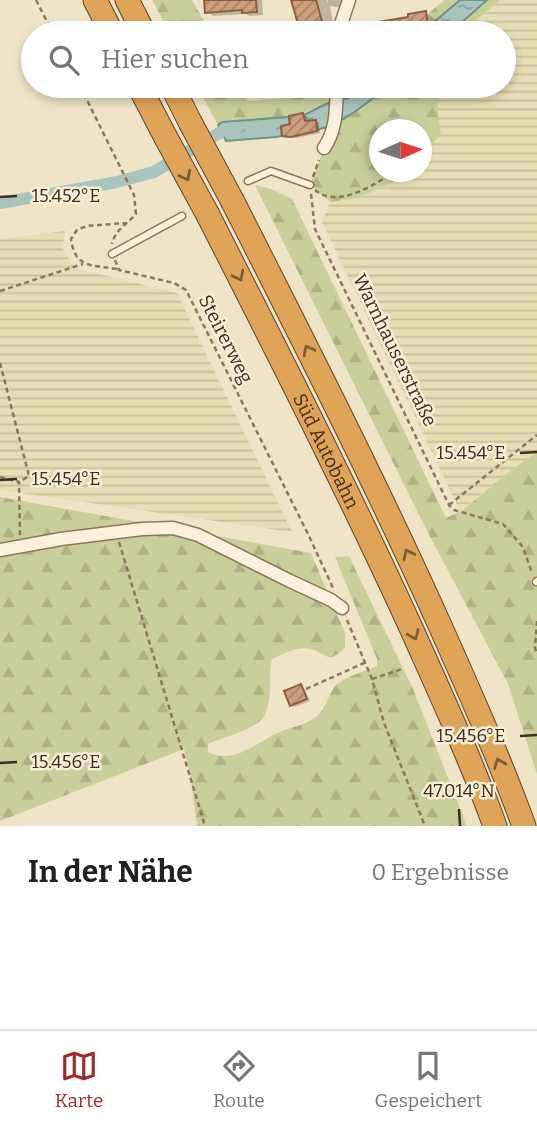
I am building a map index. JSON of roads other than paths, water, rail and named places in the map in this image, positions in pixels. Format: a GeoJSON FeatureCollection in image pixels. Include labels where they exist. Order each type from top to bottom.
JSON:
{"type":"FeatureCollection","features":[{"type":"Feature","properties":{"kind":"highway"},"geometry":{"type":"LineString","coordinates":[[95,0],[106,21]]}},
{"type":"Feature","properties":{"kind":"highway"},"geometry":{"type":"LineString","coordinates":[[127,0],[138,21]]}},
{"type":"Feature","properties":{"kind":"highway","name":"Süd Autobahn"},"geometry":{"type":"LineString","coordinates":[[145,98],[298,390],[384,568],[440,692],[495,826]]}},
{"type":"Feature","properties":{"kind":"highway","name":"Süd Autobahn"},"geometry":{"type":"LineString","coordinates":[[178,98],[323,380],[411,560],[467,685],[524,826]]}},
{"type":"Feature","properties":{"kind":"street"},"geometry":{"type":"LineString","coordinates":[[342,21],[349,0]]}},
{"type":"Feature","properties":{"kind":"street"},"geometry":{"type":"LineString","coordinates":[[324,148],[334,127],[336,98]]}},
{"type":"Feature","properties":{"kind":"street"},"geometry":{"type":"LineString","coordinates":[[0,550],[116,532],[173,528],[198,535],[331,600],[342,608]]}},
{"type":"Feature","properties":{"kind":"lane"},"geometry":{"type":"LineString","coordinates":[[248,181],[271,171],[310,185]]}},
{"type":"Feature","properties":{"kind":"lane"},"geometry":{"type":"LineString","coordinates":[[112,254],[182,216]]}},
{"type":"Feature","properties":{"kind":"water"},"geometry":{"type":"Polygon","coordinates":[[[460,0],[487,0],[463,21],[435,21],[460,0]]]}},
{"type":"Feature","properties":{"kind":"water"},"geometry":{"type":"Polygon","coordinates":[[[373,98],[355,112],[327,127],[317,130],[316,120],[304,121],[304,115],[332,101],[373,98]]]}},
{"type":"Feature","properties":{"kind":"water"},"geometry":{"type":"Polygon","coordinates":[[[289,117],[290,124],[281,127],[282,136],[276,137],[226,141],[218,125],[222,122],[289,117]]]}},
{"type":"Feature","properties":{"kind":"waterway"},"geometry":{"type":"LineString","coordinates":[[0,203],[117,182],[154,172],[226,129],[237,128]]}}]}
